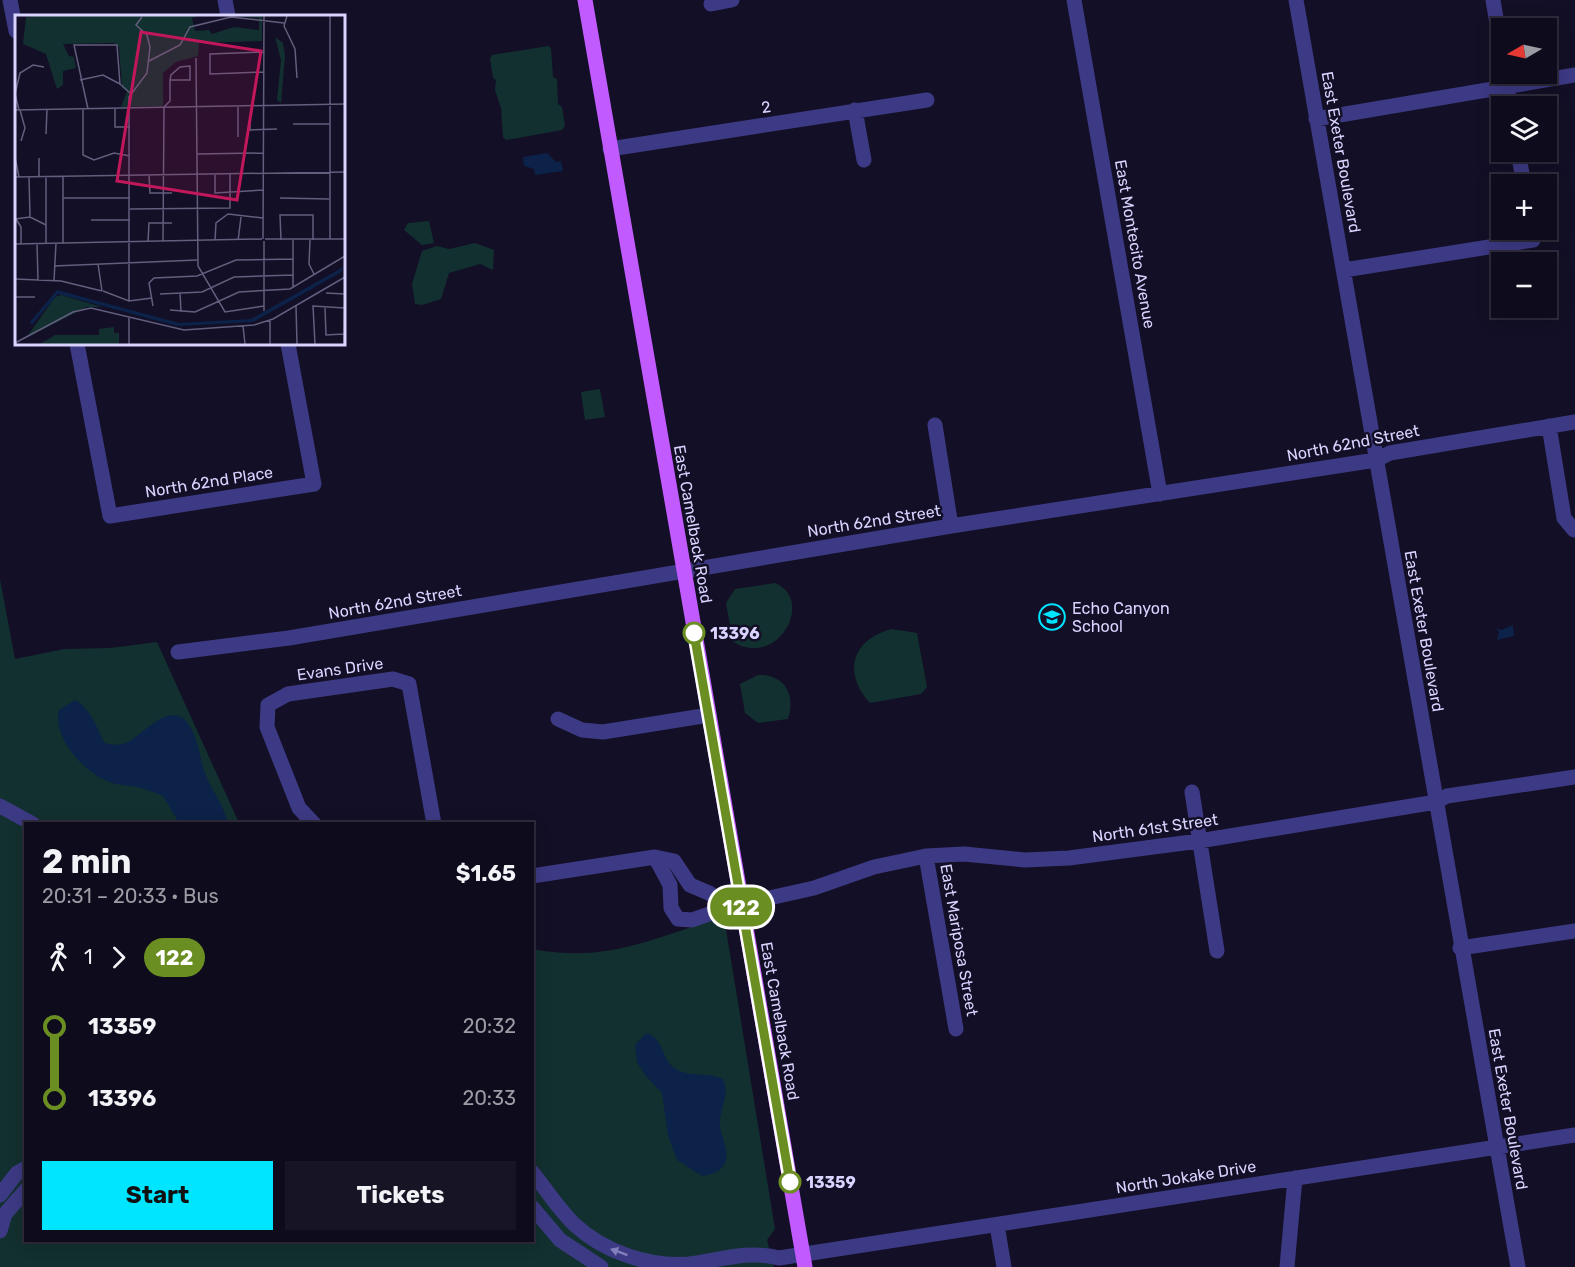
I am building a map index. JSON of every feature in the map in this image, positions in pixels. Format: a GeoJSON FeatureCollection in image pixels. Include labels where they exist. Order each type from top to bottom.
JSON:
{"type":"FeatureCollection","features":[{"type":"Feature","properties":{"kind":"main road","name":"East Camelback Road"},"geometry":{"type":"LineString","coordinates":[[585,0],[709,715],[735,905],[804,1261]]}},
{"type":"Feature","properties":{"kind":"street"},"geometry":{"type":"LineString","coordinates":[[10,0],[15,26]]}},
{"type":"Feature","properties":{"kind":"street"},"geometry":{"type":"LineString","coordinates":[[225,0],[228,15]]}},
{"type":"Feature","properties":{"kind":"street"},"geometry":{"type":"LineString","coordinates":[[711,4],[732,0]]}},
{"type":"Feature","properties":{"kind":"street","name":"East Montecito Avenue"},"geometry":{"type":"LineString","coordinates":[[1074,0],[1160,494]]}},
{"type":"Feature","properties":{"kind":"street","name":"East Exeter Boulevard"},"geometry":{"type":"LineString","coordinates":[[1296,0],[1460,948],[1518,1267]]}},
{"type":"Feature","properties":{"kind":"street"},"geometry":{"type":"LineString","coordinates":[[1493,0],[1496,18]]}},
{"type":"Feature","properties":{"kind":"street"},"geometry":{"type":"LineString","coordinates":[[1557,76],[1575,75]]}},
{"type":"Feature","properties":{"kind":"street"},"geometry":{"type":"LineString","coordinates":[[1316,119],[1491,83]]}},
{"type":"Feature","properties":{"kind":"street","name":"2"},"geometry":{"type":"LineString","coordinates":[[610,149],[927,100]]}},
{"type":"Feature","properties":{"kind":"street"},"geometry":{"type":"LineString","coordinates":[[855,110],[864,159]]}},
{"type":"Feature","properties":{"kind":"street"},"geometry":{"type":"LineString","coordinates":[[1344,270],[1505,240]]}},
{"type":"Feature","properties":{"kind":"street","name":"North 62nd Place"},"geometry":{"type":"LineString","coordinates":[[76,345],[110,516],[314,484],[288,345]]}},
{"type":"Feature","properties":{"kind":"street","name":"North 62nd Street"},"geometry":{"type":"LineString","coordinates":[[178,652],[289,638],[951,526],[1376,460],[1390,453],[1575,422]]}},
{"type":"Feature","properties":{"kind":"street"},"geometry":{"type":"LineString","coordinates":[[935,425],[951,526]]}},
{"type":"Feature","properties":{"kind":"street"},"geometry":{"type":"LineString","coordinates":[[1549,426],[1564,518],[1574,530]]}},
{"type":"Feature","properties":{"kind":"street","name":"Evans Drive"},"geometry":{"type":"LineString","coordinates":[[312,822],[298,808],[267,727],[268,705],[288,694],[393,679],[409,684],[412,692],[434,822]]}},
{"type":"Feature","properties":{"kind":"street"},"geometry":{"type":"LineString","coordinates":[[558,719],[582,730],[603,732],[709,715]]}},
{"type":"Feature","properties":{"kind":"street","name":"North 61st Street"},"geometry":{"type":"LineString","coordinates":[[735,905],[813,888],[882,865],[926,856],[964,854],[1025,860],[1058,859],[1199,841],[1436,802],[1447,796],[1575,777]]}},
{"type":"Feature","properties":{"kind":"street"},"geometry":{"type":"LineString","coordinates":[[1192,792],[1217,951]]}},
{"type":"Feature","properties":{"kind":"street"},"geometry":{"type":"LineString","coordinates":[[0,806],[29,822]]}},
{"type":"Feature","properties":{"kind":"street","name":"East Mariposa Street"},"geometry":{"type":"LineString","coordinates":[[926,856],[956,1029]]}},
{"type":"Feature","properties":{"kind":"street"},"geometry":{"type":"LineString","coordinates":[[655,857],[670,885],[670,908],[678,919],[692,920],[735,905]]}},
{"type":"Feature","properties":{"kind":"street"},"geometry":{"type":"LineString","coordinates":[[534,876],[668,857],[674,861],[690,885]]}},
{"type":"Feature","properties":{"kind":"street"},"geometry":{"type":"LineString","coordinates":[[670,894],[680,885],[690,885],[735,905]]}},
{"type":"Feature","properties":{"kind":"street"},"geometry":{"type":"LineString","coordinates":[[1460,948],[1575,931]]}},
{"type":"Feature","properties":{"kind":"street","name":"North Jokake Drive"},"geometry":{"type":"LineString","coordinates":[[779,1258],[804,1261],[997,1226],[1575,1135]]}},
{"type":"Feature","properties":{"kind":"street"},"geometry":{"type":"LineString","coordinates":[[0,1195],[17,1173],[24,1169]]}},
{"type":"Feature","properties":{"kind":"street"},"geometry":{"type":"LineString","coordinates":[[534,1175],[574,1225],[603,1247],[644,1264],[685,1264],[759,1253],[779,1258]]}},
{"type":"Feature","properties":{"kind":"street"},"geometry":{"type":"LineString","coordinates":[[1287,1267],[1295,1178]]}},
{"type":"Feature","properties":{"kind":"street"},"geometry":{"type":"LineString","coordinates":[[0,1231],[5,1214],[24,1192]]}},
{"type":"Feature","properties":{"kind":"street"},"geometry":{"type":"LineString","coordinates":[[534,1209],[560,1240],[601,1267]]}},
{"type":"Feature","properties":{"kind":"street"},"geometry":{"type":"LineString","coordinates":[[997,1226],[1004,1267]]}},
{"type":"Feature","properties":{"kind":"street"},"geometry":{"type":"LineString","coordinates":[[766,1267],[779,1258]]}},
{"type":"Feature","properties":{"kind":"green space"},"geometry":{"type":"Polygon","coordinates":[[[548,46],[551,48],[553,77],[557,79],[558,104],[562,107],[565,126],[562,130],[506,140],[503,137],[501,108],[495,90],[496,80],[493,78],[490,59],[492,55],[548,46]]]}},
{"type":"Feature","properties":{"kind":"green space"},"geometry":{"type":"Polygon","coordinates":[[[429,221],[434,243],[422,245],[404,230],[408,223],[429,221]]]}},
{"type":"Feature","properties":{"kind":"green space"},"geometry":{"type":"Polygon","coordinates":[[[475,243],[494,250],[493,270],[480,264],[449,273],[441,299],[422,305],[415,304],[412,284],[422,251],[437,246],[449,249],[475,243]]]}},
{"type":"Feature","properties":{"kind":"green space"},"geometry":{"type":"Polygon","coordinates":[[[600,389],[605,417],[585,420],[581,392],[600,389]]]}},
{"type":"Feature","properties":{"kind":"green space"},"geometry":{"type":"Polygon","coordinates":[[[0,579],[15,659],[64,649],[110,648],[157,642],[239,822],[24,822],[24,1242],[534,1242],[534,949],[560,953],[607,951],[652,940],[724,917],[775,1229],[767,1240],[774,1267],[0,1267],[0,579]]]}},
{"type":"Feature","properties":{"kind":"green space"},"geometry":{"type":"Polygon","coordinates":[[[775,583],[787,591],[792,603],[791,616],[786,629],[777,639],[765,646],[750,648],[733,642],[726,603],[735,589],[775,583]]]}},
{"type":"Feature","properties":{"kind":"green space"},"geometry":{"type":"Polygon","coordinates":[[[892,629],[917,633],[927,687],[921,694],[870,703],[861,692],[856,680],[854,669],[856,659],[860,649],[868,641],[892,629]]]}},
{"type":"Feature","properties":{"kind":"green space"},"geometry":{"type":"Polygon","coordinates":[[[758,675],[775,678],[786,688],[790,702],[788,719],[758,723],[745,713],[740,684],[758,675]]]}},
{"type":"Feature","properties":{"kind":"water"},"geometry":{"type":"Polygon","coordinates":[[[547,153],[556,162],[561,161],[563,171],[535,175],[534,169],[524,166],[523,157],[547,153]]]}},
{"type":"Feature","properties":{"kind":"water"},"geometry":{"type":"Polygon","coordinates":[[[1513,625],[1514,636],[1497,640],[1499,632],[1496,628],[1501,630],[1513,625]]]}},
{"type":"Feature","properties":{"kind":"water"},"geometry":{"type":"Polygon","coordinates":[[[75,700],[86,708],[105,743],[119,745],[128,742],[167,716],[175,715],[182,718],[189,725],[195,737],[205,773],[228,822],[178,822],[163,796],[141,788],[109,782],[99,777],[80,762],[65,742],[60,732],[59,710],[75,700]]]}},
{"type":"Feature","properties":{"kind":"water"},"geometry":{"type":"Polygon","coordinates":[[[646,1033],[657,1040],[668,1061],[676,1069],[723,1079],[726,1091],[720,1125],[726,1158],[721,1169],[709,1175],[702,1176],[677,1160],[668,1136],[662,1093],[645,1075],[637,1062],[635,1045],[646,1033]]]}},
{"type":"Feature","properties":{"kind":"bus line","name":"122"},"geometry":{"type":"LineString","coordinates":[[694,633],[790,1182]]}},
{"type":"Feature","properties":{"kind":"place","name":"Echo Canyon School"},"geometry":{"type":"Point","coordinates":[1052,617]}},
{"type":"Feature","properties":{"kind":"place","name":"13396"},"geometry":{"type":"Point","coordinates":[694,633]}},
{"type":"Feature","properties":{"kind":"place","name":"13359"},"geometry":{"type":"Point","coordinates":[790,1182]}}]}
